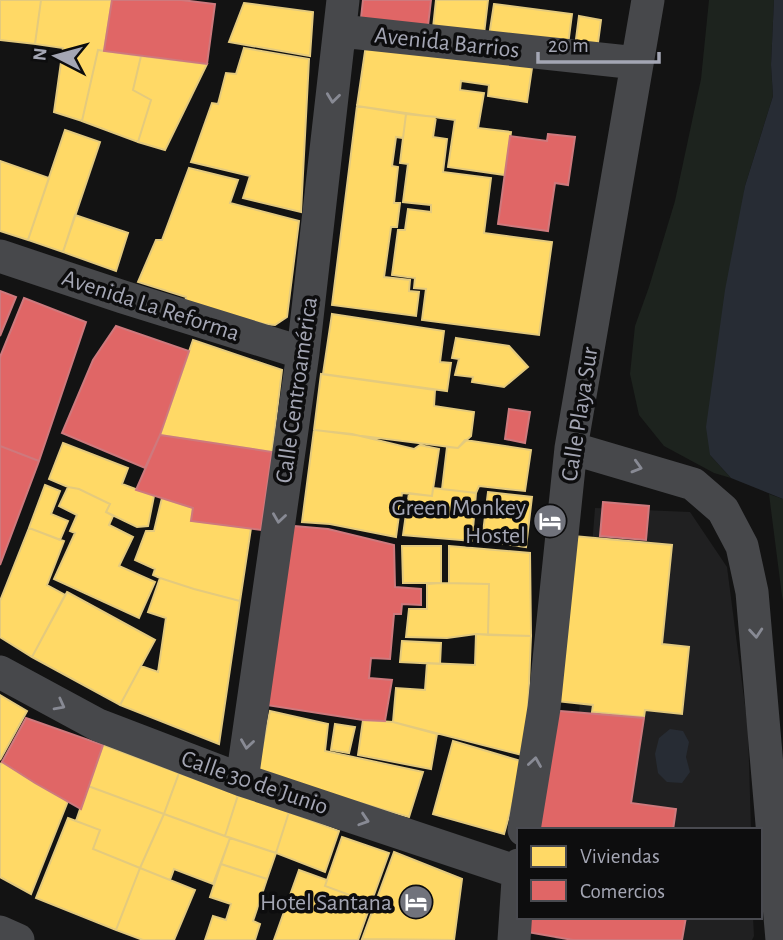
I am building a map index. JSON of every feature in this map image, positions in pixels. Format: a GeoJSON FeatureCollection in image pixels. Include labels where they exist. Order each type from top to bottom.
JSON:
{"type":"FeatureCollection","features":[{"type":"Feature","properties":{"kind":"street","name":"Calle Playa Sur"},"geometry":{"type":"LineString","coordinates":[[524,828],[544,708],[572,448],[648,0]]}},
{"type":"Feature","properties":{"kind":"street","name":"Avenida Barrios"},"geometry":{"type":"LineString","coordinates":[[342,15],[637,63]]}},
{"type":"Feature","properties":{"kind":"street","name":"Calle Centroamérica"},"geometry":{"type":"LineString","coordinates":[[242,780],[303,353],[342,15]]}},
{"type":"Feature","properties":{"kind":"street","name":"Avenida La Reforma"},"geometry":{"type":"LineString","coordinates":[[0,256],[303,353]]}},
{"type":"Feature","properties":{"kind":"street"},"geometry":{"type":"LineString","coordinates":[[572,448],[693,484],[723,510],[742,546],[752,592],[782,940]]}},
{"type":"Feature","properties":{"kind":"street","name":"Calle 30 de Junio"},"geometry":{"type":"LineString","coordinates":[[0,672],[98,725],[242,780],[517,869]]}},
{"type":"Feature","properties":{"kind":"street"},"geometry":{"type":"LineString","coordinates":[[514,940],[517,887]]}},
{"type":"Feature","properties":{"kind":"street"},"geometry":{"type":"LineString","coordinates":[[0,932],[18,940]]}},
{"type":"Feature","properties":{"kind":"shaded area"},"geometry":{"type":"Polygon","coordinates":[[[709,0],[774,0],[771,65],[773,96],[745,186],[710,455],[731,478],[714,473],[664,446],[639,415],[630,374],[635,326],[675,201],[701,79],[709,0]]]}},
{"type":"Feature","properties":{"kind":"shaded area"},"geometry":{"type":"Polygon","coordinates":[[[774,0],[783,0],[783,499],[731,478],[710,455],[706,427],[725,290],[745,186],[773,96],[771,65],[774,0]]]}},
{"type":"Feature","properties":{"kind":"shaded area"},"geometry":{"type":"Polygon","coordinates":[[[769,494],[783,499],[783,601],[782,596],[769,494]]]}},
{"type":"Feature","properties":{"kind":"shaded area"},"geometry":{"type":"Polygon","coordinates":[[[595,508],[690,512],[727,567],[748,729],[751,828],[570,828],[595,508]]]}},
{"type":"Feature","properties":{"kind":"shaded area"},"geometry":{"type":"Polygon","coordinates":[[[670,729],[683,731],[689,742],[686,757],[690,772],[682,783],[667,782],[658,773],[655,754],[659,738],[670,729]]]}},
{"type":"Feature","properties":{"kind":"shaded area"},"geometry":{"type":"Polygon","coordinates":[[[560,919],[753,919],[752,940],[555,940],[560,919]]]}},
{"type":"Feature","properties":{"kind":"building: Viviendas"},"geometry":{"type":"Polygon","coordinates":[[[0,0],[41,0],[35,44],[0,40],[0,0]]]}},
{"type":"Feature","properties":{"kind":"building: Viviendas"},"geometry":{"type":"Polygon","coordinates":[[[41,0],[112,0],[104,51],[98,50],[82,121],[54,112],[63,48],[35,44],[41,0]]]}},
{"type":"Feature","properties":{"kind":"building: Viviendas"},"geometry":{"type":"Polygon","coordinates":[[[436,0],[488,0],[484,34],[433,28],[436,0]]]}},
{"type":"Feature","properties":{"kind":"building: Viviendas"},"geometry":{"type":"Polygon","coordinates":[[[244,3],[313,12],[310,56],[229,42],[244,3]]]}},
{"type":"Feature","properties":{"kind":"building: Viviendas"},"geometry":{"type":"Polygon","coordinates":[[[494,4],[572,14],[568,45],[489,36],[494,4]]]}},
{"type":"Feature","properties":{"kind":"building: Viviendas"},"geometry":{"type":"Polygon","coordinates":[[[579,16],[601,20],[597,50],[575,47],[579,16]]]}},
{"type":"Feature","properties":{"kind":"building: Viviendas"},"geometry":{"type":"Polygon","coordinates":[[[367,38],[533,61],[527,102],[488,96],[489,85],[461,81],[460,90],[484,93],[478,128],[511,132],[505,175],[448,167],[455,120],[357,106],[367,38]]]}},
{"type":"Feature","properties":{"kind":"building: Viviendas"},"geometry":{"type":"Polygon","coordinates":[[[244,48],[309,59],[301,212],[243,198],[250,176],[191,162],[212,103],[218,104],[226,73],[236,74],[244,48]]]}},
{"type":"Feature","properties":{"kind":"building: Viviendas"},"geometry":{"type":"Polygon","coordinates":[[[98,50],[141,56],[133,90],[151,100],[138,142],[82,121],[98,50]]]}},
{"type":"Feature","properties":{"kind":"building: Viviendas"},"geometry":{"type":"Polygon","coordinates":[[[141,56],[207,64],[165,150],[138,142],[151,100],[133,90],[141,56]]]}},
{"type":"Feature","properties":{"kind":"building: Viviendas"},"geometry":{"type":"Polygon","coordinates":[[[357,106],[406,114],[403,138],[396,137],[392,166],[398,167],[394,203],[400,203],[397,227],[391,227],[384,277],[410,280],[409,291],[419,292],[416,316],[332,305],[357,106]]]}},
{"type":"Feature","properties":{"kind":"building: Viviendas"},"geometry":{"type":"Polygon","coordinates":[[[406,114],[436,117],[433,137],[447,139],[443,172],[491,178],[484,233],[552,242],[539,335],[422,320],[426,289],[414,288],[415,278],[392,275],[398,230],[405,230],[408,209],[431,212],[431,205],[403,202],[408,164],[400,163],[406,114]]]}},
{"type":"Feature","properties":{"kind":"building: Viviendas"},"geometry":{"type":"Polygon","coordinates":[[[65,130],[100,142],[63,252],[28,240],[65,130]]]}},
{"type":"Feature","properties":{"kind":"building: Viviendas"},"geometry":{"type":"Polygon","coordinates":[[[0,161],[49,178],[28,240],[0,231],[0,161]]]}},
{"type":"Feature","properties":{"kind":"building: Viviendas"},"geometry":{"type":"Polygon","coordinates":[[[189,168],[238,180],[230,203],[299,221],[287,317],[275,325],[185,303],[186,297],[138,282],[156,240],[162,240],[189,168]]]}},
{"type":"Feature","properties":{"kind":"building: Viviendas"},"geometry":{"type":"Polygon","coordinates":[[[75,215],[128,233],[116,271],[63,252],[75,215]]]}},
{"type":"Feature","properties":{"kind":"building: Viviendas"},"geometry":{"type":"Polygon","coordinates":[[[332,314],[444,331],[440,362],[451,363],[447,391],[323,374],[332,314]]]}},
{"type":"Feature","properties":{"kind":"building: Viviendas"},"geometry":{"type":"Polygon","coordinates":[[[456,338],[509,346],[528,367],[504,387],[472,382],[473,377],[455,375],[459,359],[452,358],[456,338]]]}},
{"type":"Feature","properties":{"kind":"building: Viviendas"},"geometry":{"type":"Polygon","coordinates":[[[193,340],[282,370],[272,452],[160,435],[193,340]]]}},
{"type":"Feature","properties":{"kind":"building: Viviendas"},"geometry":{"type":"Polygon","coordinates":[[[321,374],[435,390],[434,406],[474,412],[471,436],[458,448],[314,430],[321,374]]]}},
{"type":"Feature","properties":{"kind":"building: Viviendas"},"geometry":{"type":"Polygon","coordinates":[[[314,430],[352,434],[414,449],[420,445],[439,449],[432,496],[402,493],[396,537],[330,524],[302,522],[314,430]]]}},
{"type":"Feature","properties":{"kind":"building: Viviendas"},"geometry":{"type":"Polygon","coordinates":[[[465,440],[531,450],[525,491],[479,486],[476,493],[442,489],[447,447],[458,448],[465,440]]]}},
{"type":"Feature","properties":{"kind":"building: Viviendas"},"geometry":{"type":"Polygon","coordinates":[[[63,443],[128,468],[122,484],[154,496],[148,526],[137,527],[106,512],[110,504],[79,489],[49,479],[63,443]]]}},
{"type":"Feature","properties":{"kind":"building: Viviendas"},"geometry":{"type":"Polygon","coordinates":[[[45,485],[60,491],[51,514],[68,521],[60,540],[29,528],[45,485]]]}},
{"type":"Feature","properties":{"kind":"building: Viviendas"},"geometry":{"type":"Polygon","coordinates":[[[68,487],[79,489],[110,504],[106,512],[113,516],[109,525],[133,537],[119,566],[155,582],[139,618],[54,579],[75,533],[70,531],[77,515],[59,506],[68,487]]]}},
{"type":"Feature","properties":{"kind":"building: Viviendas"},"geometry":{"type":"Polygon","coordinates":[[[433,488],[476,493],[472,541],[403,535],[409,493],[432,496],[433,488]]]}},
{"type":"Feature","properties":{"kind":"building: Viviendas"},"geometry":{"type":"Polygon","coordinates":[[[488,492],[532,497],[526,547],[482,541],[488,492]]]}},
{"type":"Feature","properties":{"kind":"building: Viviendas"},"geometry":{"type":"Polygon","coordinates":[[[162,498],[193,508],[191,521],[251,528],[240,601],[160,578],[153,575],[155,569],[135,560],[146,531],[154,531],[162,498]]]}},
{"type":"Feature","properties":{"kind":"building: Viviendas"},"geometry":{"type":"Polygon","coordinates":[[[29,528],[64,541],[47,585],[65,595],[32,657],[0,637],[0,601],[29,528]]]}},
{"type":"Feature","properties":{"kind":"building: Viviendas"},"geometry":{"type":"Polygon","coordinates":[[[573,536],[672,545],[662,644],[689,647],[682,714],[645,710],[644,717],[592,712],[593,705],[557,701],[573,536]]]}},
{"type":"Feature","properties":{"kind":"building: Viviendas"},"geometry":{"type":"Polygon","coordinates":[[[402,546],[441,546],[441,583],[403,583],[402,546]]]}},
{"type":"Feature","properties":{"kind":"building: Viviendas"},"geometry":{"type":"Polygon","coordinates":[[[449,546],[530,553],[531,636],[488,635],[489,584],[449,583],[449,546]]]}},
{"type":"Feature","properties":{"kind":"building: Viviendas"},"geometry":{"type":"Polygon","coordinates":[[[160,578],[240,601],[219,744],[120,705],[141,666],[158,672],[166,618],[148,612],[160,578]]]}},
{"type":"Feature","properties":{"kind":"building: Viviendas"},"geometry":{"type":"Polygon","coordinates":[[[427,584],[489,584],[488,635],[406,637],[409,609],[427,609],[427,584]]]}},
{"type":"Feature","properties":{"kind":"building: Viviendas"},"geometry":{"type":"Polygon","coordinates":[[[67,592],[155,640],[120,705],[32,657],[67,592]]]}},
{"type":"Feature","properties":{"kind":"building: Viviendas"},"geometry":{"type":"Polygon","coordinates":[[[476,634],[531,636],[526,756],[393,722],[396,688],[425,690],[427,663],[475,665],[476,634]]]}},
{"type":"Feature","properties":{"kind":"building: Viviendas"},"geometry":{"type":"Polygon","coordinates":[[[402,641],[441,643],[440,664],[400,662],[402,641]]]}},
{"type":"Feature","properties":{"kind":"building: Viviendas"},"geometry":{"type":"Polygon","coordinates":[[[0,695],[27,711],[0,760],[0,695]]]}},
{"type":"Feature","properties":{"kind":"building: Viviendas"},"geometry":{"type":"Polygon","coordinates":[[[270,711],[328,724],[325,751],[423,772],[409,817],[257,773],[270,711]]]}},
{"type":"Feature","properties":{"kind":"building: Viviendas"},"geometry":{"type":"Polygon","coordinates":[[[363,720],[393,722],[437,734],[431,769],[358,755],[363,720]]]}},
{"type":"Feature","properties":{"kind":"building: Viviendas"},"geometry":{"type":"Polygon","coordinates":[[[335,724],[355,727],[349,753],[331,750],[335,724]]]}},
{"type":"Feature","properties":{"kind":"building: Viviendas"},"geometry":{"type":"Polygon","coordinates":[[[453,741],[524,762],[504,834],[433,814],[453,741]]]}},
{"type":"Feature","properties":{"kind":"building: Viviendas"},"geometry":{"type":"Polygon","coordinates":[[[103,745],[179,773],[164,814],[88,786],[103,745]]]}},
{"type":"Feature","properties":{"kind":"building: Viviendas"},"geometry":{"type":"Polygon","coordinates":[[[2,762],[68,801],[31,894],[0,877],[2,762]]]}},
{"type":"Feature","properties":{"kind":"building: Viviendas"},"geometry":{"type":"Polygon","coordinates":[[[179,773],[238,795],[225,836],[164,814],[179,773]]]}},
{"type":"Feature","properties":{"kind":"building: Viviendas"},"geometry":{"type":"Polygon","coordinates":[[[88,786],[164,814],[140,868],[93,849],[100,830],[76,821],[88,786]]]}},
{"type":"Feature","properties":{"kind":"building: Viviendas"},"geometry":{"type":"Polygon","coordinates":[[[238,795],[289,812],[276,853],[225,836],[238,795]]]}},
{"type":"Feature","properties":{"kind":"building: Viviendas"},"geometry":{"type":"Polygon","coordinates":[[[289,812],[339,831],[325,872],[276,853],[289,812]]]}},
{"type":"Feature","properties":{"kind":"building: Viviendas"},"geometry":{"type":"Polygon","coordinates":[[[164,814],[230,838],[213,884],[174,869],[170,880],[140,868],[164,814]]]}},
{"type":"Feature","properties":{"kind":"building: Viviendas"},"geometry":{"type":"Polygon","coordinates":[[[68,818],[100,830],[93,849],[140,868],[116,930],[36,898],[68,818]]]}},
{"type":"Feature","properties":{"kind":"building: Viviendas"},"geometry":{"type":"Polygon","coordinates":[[[342,837],[389,853],[371,903],[325,886],[342,837]]]}},
{"type":"Feature","properties":{"kind":"building: Viviendas"},"geometry":{"type":"Polygon","coordinates":[[[230,838],[276,853],[267,879],[221,864],[230,838]]]}},
{"type":"Feature","properties":{"kind":"building: Viviendas"},"geometry":{"type":"Polygon","coordinates":[[[394,852],[462,879],[454,940],[362,939],[394,852]]]}},
{"type":"Feature","properties":{"kind":"building: Viviendas"},"geometry":{"type":"Polygon","coordinates":[[[221,864],[267,879],[253,921],[260,924],[255,940],[205,940],[213,916],[226,920],[231,904],[210,897],[221,864]]]}},
{"type":"Feature","properties":{"kind":"building: Viviendas"},"geometry":{"type":"Polygon","coordinates":[[[140,868],[195,890],[174,940],[143,940],[116,930],[140,868]]]}},
{"type":"Feature","properties":{"kind":"building: Viviendas"},"geometry":{"type":"Polygon","coordinates":[[[299,870],[327,880],[325,886],[371,903],[358,940],[274,940],[299,870]]]}},
{"type":"Feature","properties":{"kind":"building: Comercios"},"geometry":{"type":"Polygon","coordinates":[[[112,0],[181,0],[215,4],[207,64],[104,51],[112,0]]]}},
{"type":"Feature","properties":{"kind":"building: Comercios"},"geometry":{"type":"Polygon","coordinates":[[[363,0],[431,0],[428,26],[361,18],[363,0]]]}},
{"type":"Feature","properties":{"kind":"building: Comercios"},"geometry":{"type":"Polygon","coordinates":[[[548,134],[575,137],[568,185],[555,183],[548,231],[498,224],[510,136],[547,141],[548,134]]]}},
{"type":"Feature","properties":{"kind":"building: Comercios"},"geometry":{"type":"Polygon","coordinates":[[[0,291],[16,297],[0,336],[0,291]]]}},
{"type":"Feature","properties":{"kind":"building: Comercios"},"geometry":{"type":"Polygon","coordinates":[[[24,298],[86,322],[39,461],[0,446],[0,357],[24,298]]]}},
{"type":"Feature","properties":{"kind":"building: Comercios"},"geometry":{"type":"Polygon","coordinates":[[[116,326],[189,351],[160,435],[145,468],[62,433],[93,360],[116,326]]]}},
{"type":"Feature","properties":{"kind":"building: Comercios"},"geometry":{"type":"Polygon","coordinates":[[[509,409],[530,412],[525,443],[505,439],[509,409]]]}},
{"type":"Feature","properties":{"kind":"building: Comercios"},"geometry":{"type":"Polygon","coordinates":[[[160,435],[272,452],[261,530],[191,521],[193,508],[136,490],[160,435]]]}},
{"type":"Feature","properties":{"kind":"building: Comercios"},"geometry":{"type":"Polygon","coordinates":[[[0,446],[39,461],[0,565],[0,446]]]}},
{"type":"Feature","properties":{"kind":"building: Comercios"},"geometry":{"type":"Polygon","coordinates":[[[603,502],[649,506],[646,540],[600,536],[603,502]]]}},
{"type":"Feature","properties":{"kind":"building: Comercios"},"geometry":{"type":"Polygon","coordinates":[[[294,526],[328,529],[394,545],[395,587],[421,589],[421,605],[402,604],[401,614],[394,614],[390,659],[371,658],[369,678],[392,680],[385,721],[260,704],[294,526]]]}},
{"type":"Feature","properties":{"kind":"building: Comercios"},"geometry":{"type":"Polygon","coordinates":[[[548,710],[644,718],[631,803],[676,809],[673,828],[537,828],[548,710]]]}},
{"type":"Feature","properties":{"kind":"building: Comercios"},"geometry":{"type":"Polygon","coordinates":[[[26,718],[103,745],[81,809],[2,762],[26,718]]]}},
{"type":"Feature","properties":{"kind":"building: Comercios"},"geometry":{"type":"Polygon","coordinates":[[[528,919],[686,919],[682,940],[573,940],[527,932],[528,919]]]}},
{"type":"Feature","properties":{"kind":"place","name":"Green Monkey Hostel"},"geometry":{"type":"Point","coordinates":[550,521]}},
{"type":"Feature","properties":{"kind":"place","name":"Hotel Santana"},"geometry":{"type":"Point","coordinates":[416,902]}}]}
